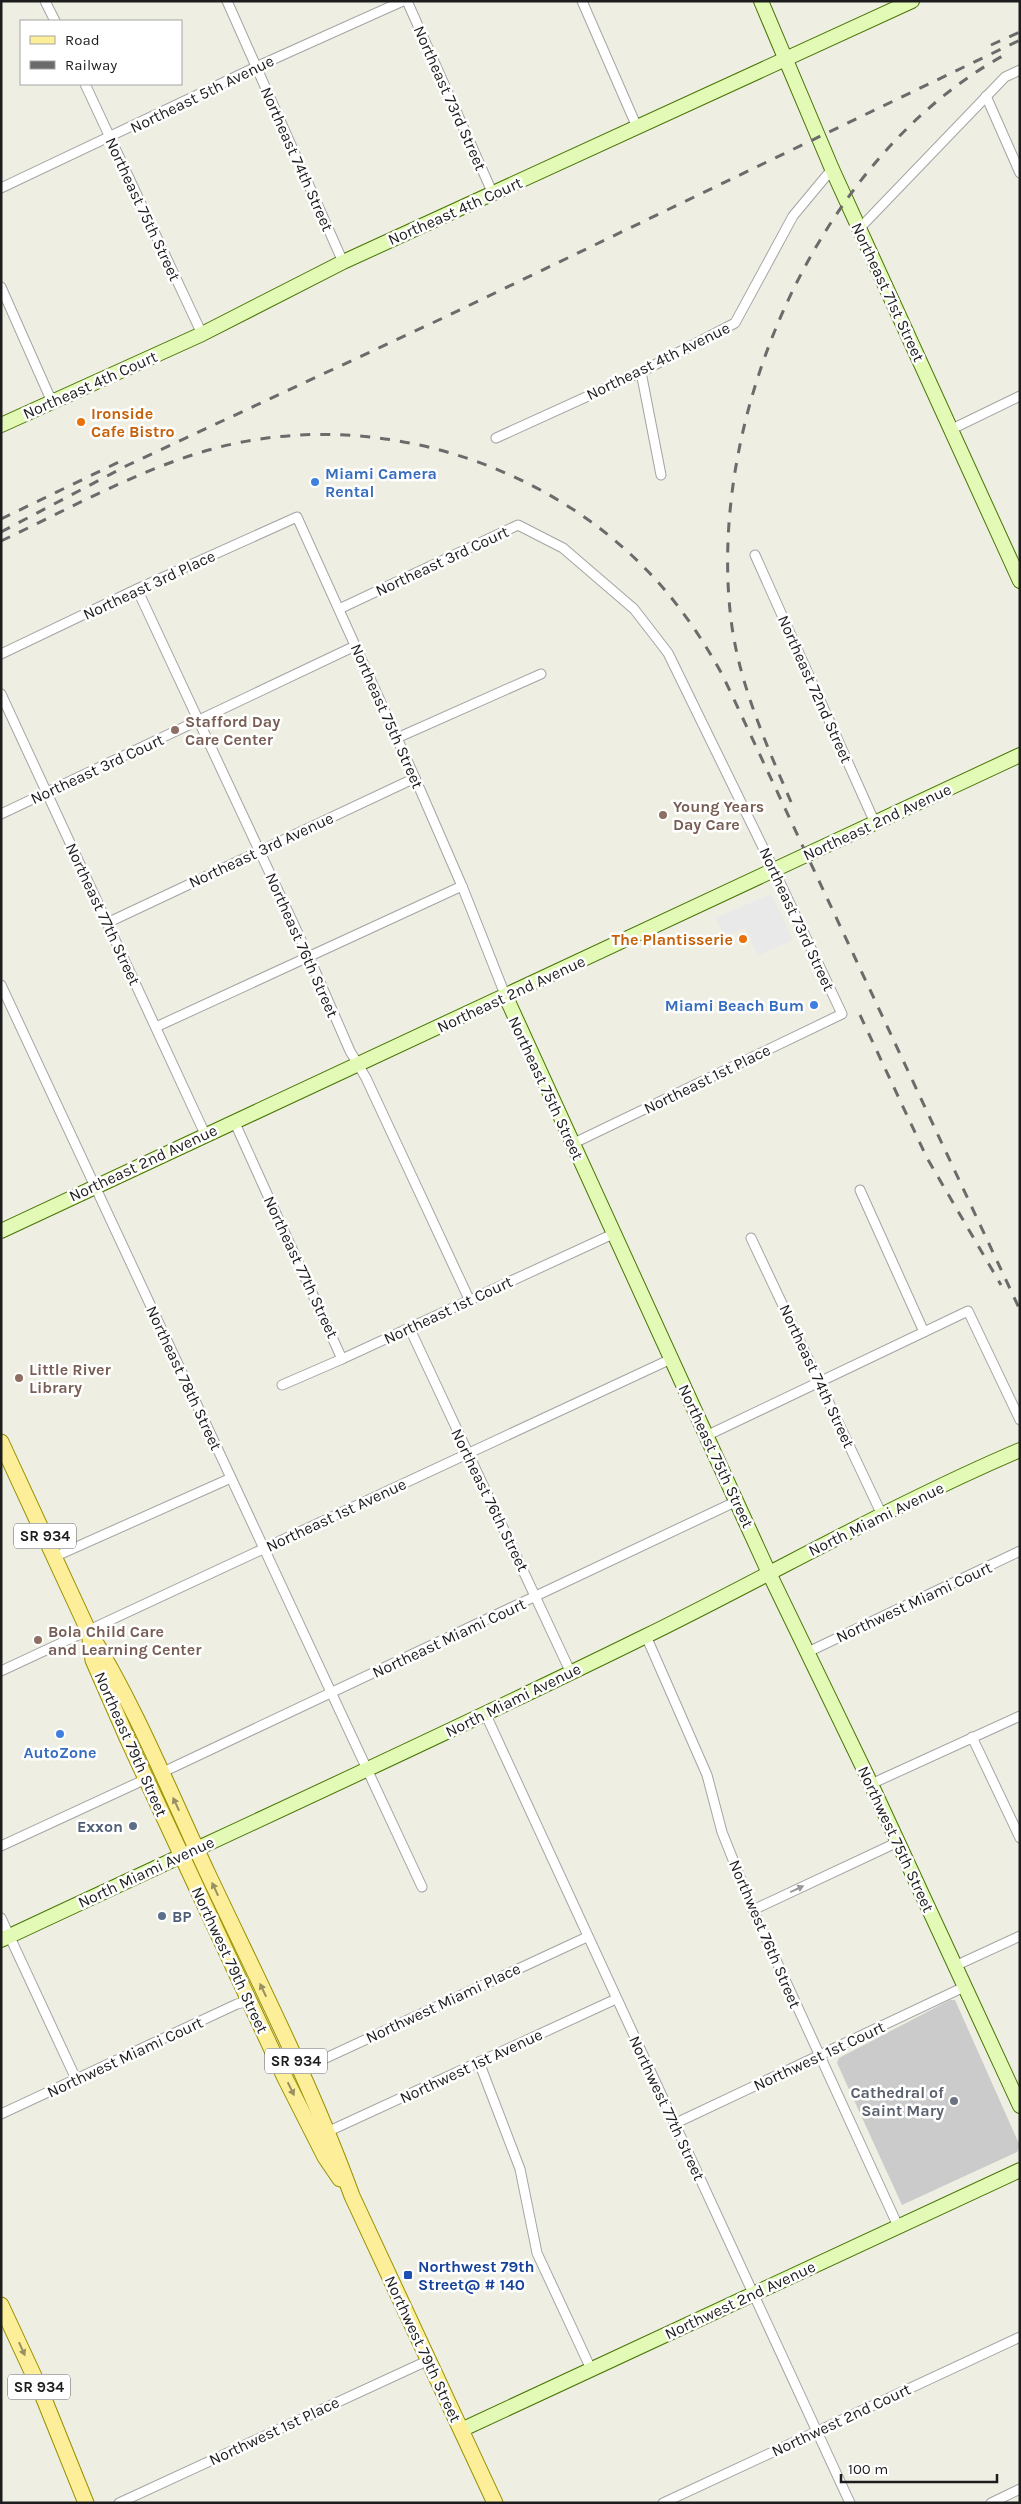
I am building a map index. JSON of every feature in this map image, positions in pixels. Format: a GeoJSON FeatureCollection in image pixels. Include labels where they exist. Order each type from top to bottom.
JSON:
{"type":"FeatureCollection","features":[{"type":"Feature","properties":{"kind":"main road","name":"Northeast 79th Street"},"geometry":{"type":"LineString","coordinates":[[1,1442],[88,1630],[103,1654],[196,1848]]}},
{"type":"Feature","properties":{"kind":"main road","name":"Northeast 79th Street"},"geometry":{"type":"LineString","coordinates":[[88,1630],[93,1660],[182,1855]]}},
{"type":"Feature","properties":{"kind":"main road","name":"Northwest 79th Street"},"geometry":{"type":"LineString","coordinates":[[196,1848],[300,2070],[352,2196],[495,2503]]}},
{"type":"Feature","properties":{"kind":"main road","name":"Northwest 79th Street"},"geometry":{"type":"LineString","coordinates":[[182,1855],[325,2157],[352,2196]]}},
{"type":"Feature","properties":{"kind":"main road"},"geometry":{"type":"LineString","coordinates":[[250,2001],[259,2009],[300,2070]]}},
{"type":"Feature","properties":{"kind":"main road","name":"SR 934"},"geometry":{"type":"LineString","coordinates":[[1,2305],[40,2389],[86,2503]]}},
{"type":"Feature","properties":{"kind":"street"},"geometry":{"type":"LineString","coordinates":[[45,1],[54,20]]}},
{"type":"Feature","properties":{"kind":"street","name":"Northeast 74th Street"},"geometry":{"type":"LineString","coordinates":[[227,1],[343,262]]}},
{"type":"Feature","properties":{"kind":"street","name":"Northeast 5th Avenue"},"geometry":{"type":"LineString","coordinates":[[1,188],[110,138],[256,67],[403,1]]}},
{"type":"Feature","properties":{"kind":"street","name":"Northeast 73rd Street"},"geometry":{"type":"LineString","coordinates":[[407,1],[493,194]]}},
{"type":"Feature","properties":{"kind":"street"},"geometry":{"type":"LineString","coordinates":[[582,1],[637,127]]}},
{"type":"Feature","properties":{"kind":"street","name":"Northeast 71st Street"},"geometry":{"type":"LineString","coordinates":[[761,1],[832,169],[1020,581]]}},
{"type":"Feature","properties":{"kind":"street","name":"Northeast 4th Court"},"geometry":{"type":"LineString","coordinates":[[1,425],[202,334],[343,262],[786,60],[892,5],[912,1]]}},
{"type":"Feature","properties":{"kind":"street"},"geometry":{"type":"LineString","coordinates":[[859,229],[1005,77],[1020,70]]}},
{"type":"Feature","properties":{"kind":"street","name":"Northeast 75th Street"},"geometry":{"type":"LineString","coordinates":[[84,85],[202,334]]}},
{"type":"Feature","properties":{"kind":"street"},"geometry":{"type":"LineString","coordinates":[[986,96],[1020,173]]}},
{"type":"Feature","properties":{"kind":"street","name":"Northeast 4th Avenue"},"geometry":{"type":"LineString","coordinates":[[496,438],[641,372],[736,323],[793,216],[832,169]]}},
{"type":"Feature","properties":{"kind":"street"},"geometry":{"type":"LineString","coordinates":[[1,287],[52,402]]}},
{"type":"Feature","properties":{"kind":"street"},"geometry":{"type":"LineString","coordinates":[[641,372],[661,475]]}},
{"type":"Feature","properties":{"kind":"street"},"geometry":{"type":"LineString","coordinates":[[952,429],[1020,396]]}},
{"type":"Feature","properties":{"kind":"street","name":"Northeast 75th Street"},"geometry":{"type":"LineString","coordinates":[[297,517],[415,778],[462,886],[506,997],[769,1573]]}},
{"type":"Feature","properties":{"kind":"street","name":"Northeast 3rd Place"},"geometry":{"type":"LineString","coordinates":[[1,654],[137,589],[297,517]]}},
{"type":"Feature","properties":{"kind":"street","name":"Northeast 73rd Street"},"geometry":{"type":"LineString","coordinates":[[518,525],[563,548],[634,609],[668,653],[842,1014]]}},
{"type":"Feature","properties":{"kind":"street","name":"Northeast 3rd Court"},"geometry":{"type":"LineString","coordinates":[[339,609],[518,525]]}},
{"type":"Feature","properties":{"kind":"street","name":"Northeast 72nd Street"},"geometry":{"type":"LineString","coordinates":[[755,555],[875,823]]}},
{"type":"Feature","properties":{"kind":"street","name":"Northeast 76th Street"},"geometry":{"type":"LineString","coordinates":[[137,589],[357,1064],[469,1299]]}},
{"type":"Feature","properties":{"kind":"street","name":"Northeast 3rd Court"},"geometry":{"type":"LineString","coordinates":[[1,814],[355,646]]}},
{"type":"Feature","properties":{"kind":"street"},"geometry":{"type":"LineString","coordinates":[[397,738],[541,674]]}},
{"type":"Feature","properties":{"kind":"street","name":"Northeast 77th Street"},"geometry":{"type":"LineString","coordinates":[[1,694],[205,1134]]}},
{"type":"Feature","properties":{"kind":"street","name":"Northeast 2nd Avenue"},"geometry":{"type":"LineString","coordinates":[[1,1231],[205,1134],[506,997],[1020,755]]}},
{"type":"Feature","properties":{"kind":"street","name":"Northeast 3rd Avenue"},"geometry":{"type":"LineString","coordinates":[[108,923],[415,778]]}},
{"type":"Feature","properties":{"kind":"street"},"geometry":{"type":"LineString","coordinates":[[156,1027],[462,886]]}},
{"type":"Feature","properties":{"kind":"street","name":"Northeast 78th Street"},"geometry":{"type":"LineString","coordinates":[[1,986],[422,1887]]}},
{"type":"Feature","properties":{"kind":"street","name":"Northeast 1st Place"},"geometry":{"type":"LineString","coordinates":[[572,1144],[842,1014]]}},
{"type":"Feature","properties":{"kind":"street","name":"Northeast 77th Street"},"geometry":{"type":"LineString","coordinates":[[234,1121],[342,1359]]}},
{"type":"Feature","properties":{"kind":"street"},"geometry":{"type":"LineString","coordinates":[[860,1190],[924,1332]]}},
{"type":"Feature","properties":{"kind":"street","name":"Northeast 1st Court"},"geometry":{"type":"LineString","coordinates":[[282,1384],[342,1359],[613,1234]]}},
{"type":"Feature","properties":{"kind":"street","name":"Northeast 74th Street"},"geometry":{"type":"LineString","coordinates":[[752,1238],[882,1515]]}},
{"type":"Feature","properties":{"kind":"street"},"geometry":{"type":"LineString","coordinates":[[706,1436],[968,1311],[1020,1420]]}},
{"type":"Feature","properties":{"kind":"street","name":"Northeast 76th Street"},"geometry":{"type":"LineString","coordinates":[[409,1327],[537,1596],[571,1673]]}},
{"type":"Feature","properties":{"kind":"street","name":"Northeast 1st Avenue"},"geometry":{"type":"LineString","coordinates":[[1,1671],[671,1359]]}},
{"type":"Feature","properties":{"kind":"street","name":"North Miami Avenue"},"geometry":{"type":"LineString","coordinates":[[5,1938],[571,1673],[882,1515],[1020,1450]]}},
{"type":"Feature","properties":{"kind":"street"},"geometry":{"type":"LineString","coordinates":[[54,1557],[231,1478]]}},
{"type":"Feature","properties":{"kind":"street","name":"Northeast Miami Court"},"geometry":{"type":"LineString","coordinates":[[161,1773],[737,1501]]}},
{"type":"Feature","properties":{"kind":"street","name":"Northwest Miami Court"},"geometry":{"type":"LineString","coordinates":[[808,1652],[1020,1551]]}},
{"type":"Feature","properties":{"kind":"street","name":"Northwest 75th Street"},"geometry":{"type":"LineString","coordinates":[[769,1573],[871,1784],[1020,2106]]}},
{"type":"Feature","properties":{"kind":"street","name":"Northwest 76th Street"},"geometry":{"type":"LineString","coordinates":[[646,1636],[707,1775],[722,1832],[753,1910],[898,2226]]}},
{"type":"Feature","properties":{"kind":"street","name":"Northwest 77th Street"},"geometry":{"type":"LineString","coordinates":[[485,1713],[850,2503]]}},
{"type":"Feature","properties":{"kind":"street"},"geometry":{"type":"LineString","coordinates":[[871,1784],[1020,1716]]}},
{"type":"Feature","properties":{"kind":"street"},"geometry":{"type":"LineString","coordinates":[[972,1737],[1020,1838]]}},
{"type":"Feature","properties":{"kind":"street"},"geometry":{"type":"LineString","coordinates":[[1,1846],[146,1779]]}},
{"type":"Feature","properties":{"kind":"street"},"geometry":{"type":"LineString","coordinates":[[753,1910],[898,1842]]}},
{"type":"Feature","properties":{"kind":"street"},"geometry":{"type":"LineString","coordinates":[[1,1918],[5,1938],[76,2079]]}},
{"type":"Feature","properties":{"kind":"street"},"geometry":{"type":"LineString","coordinates":[[955,1966],[1020,1936]]}},
{"type":"Feature","properties":{"kind":"street","name":"Northwest Miami Place"},"geometry":{"type":"LineString","coordinates":[[300,2070],[587,1937]]}},
{"type":"Feature","properties":{"kind":"street","name":"Northwest 1st Court"},"geometry":{"type":"LineString","coordinates":[[674,2124],[964,1987]]}},
{"type":"Feature","properties":{"kind":"street","name":"Northwest 1st Avenue"},"geometry":{"type":"LineString","coordinates":[[327,2132],[616,1999]]}},
{"type":"Feature","properties":{"kind":"street","name":"Northwest Miami Court"},"geometry":{"type":"LineString","coordinates":[[1,2114],[236,2004],[250,2001]]}},
{"type":"Feature","properties":{"kind":"street"},"geometry":{"type":"LineString","coordinates":[[479,2062],[520,2169],[537,2253],[591,2369]]}},
{"type":"Feature","properties":{"kind":"street","name":"Northwest 2nd Avenue"},"geometry":{"type":"LineString","coordinates":[[461,2430],[1020,2170]]}},
{"type":"Feature","properties":{"kind":"street","name":"Northwest 2nd Court"},"geometry":{"type":"LineString","coordinates":[[663,2503],[1020,2337]]}},
{"type":"Feature","properties":{"kind":"street","name":"Northwest 1st Place"},"geometry":{"type":"LineString","coordinates":[[119,2503],[428,2360]]}},
{"type":"Feature","properties":{"kind":"street"},"geometry":{"type":"LineString","coordinates":[[992,2503],[1020,2489]]}},
{"type":"Feature","properties":{"kind":"shaded area"},"geometry":{"type":"Polygon","coordinates":[[[771,894],[793,940],[758,955],[745,928],[725,936],[715,918],[771,894]]]}},
{"type":"Feature","properties":{"kind":"shaded area"},"geometry":{"type":"Polygon","coordinates":[[[950,2000],[955,2000],[1020,2146],[1017,2152],[902,2205],[837,2063],[839,2058],[950,2000]]]}},
{"type":"Feature","properties":{"kind":"railway"},"geometry":{"type":"LineString","coordinates":[[991,45],[1020,32]]}},
{"type":"Feature","properties":{"kind":"railway"},"geometry":{"type":"LineString","coordinates":[[1,532],[128,465],[443,318],[1020,40]]}},
{"type":"Feature","properties":{"kind":"railway"},"geometry":{"type":"LineString","coordinates":[[791,802],[748,694],[732,627],[728,546],[736,463],[757,380],[789,299],[831,223],[882,155],[942,97],[1010,52]]}},
{"type":"Feature","properties":{"kind":"railway"},"geometry":{"type":"LineString","coordinates":[[1,541],[133,478],[188,456],[216,448],[277,437],[338,435],[400,441],[460,456],[517,478],[571,508],[621,545],[672,599],[696,631],[723,676],[1020,1310]]}},
{"type":"Feature","properties":{"kind":"railway"},"geometry":{"type":"LineString","coordinates":[[1,519],[123,460]]}},
{"type":"Feature","properties":{"kind":"railway"},"geometry":{"type":"LineString","coordinates":[[860,1015],[927,1158],[1001,1285]]}},
{"type":"Feature","properties":{"kind":"place","name":"Ironside Cafe Bistro"},"geometry":{"type":"Point","coordinates":[81,422]}},
{"type":"Feature","properties":{"kind":"place","name":"Miami Camera Rental"},"geometry":{"type":"Point","coordinates":[315,482]}},
{"type":"Feature","properties":{"kind":"place","name":"Stafford Day Care Center"},"geometry":{"type":"Point","coordinates":[175,730]}},
{"type":"Feature","properties":{"kind":"place","name":"Young Years Day Care"},"geometry":{"type":"Point","coordinates":[663,815]}},
{"type":"Feature","properties":{"kind":"place","name":"The Plantisserie"},"geometry":{"type":"Point","coordinates":[743,939]}},
{"type":"Feature","properties":{"kind":"place","name":"Miami Beach Bum"},"geometry":{"type":"Point","coordinates":[814,1005]}},
{"type":"Feature","properties":{"kind":"place","name":"Little River Library"},"geometry":{"type":"Point","coordinates":[19,1378]}},
{"type":"Feature","properties":{"kind":"place","name":"Bola Child Care and Learning Center"},"geometry":{"type":"Point","coordinates":[38,1640]}},
{"type":"Feature","properties":{"kind":"place","name":"AutoZone"},"geometry":{"type":"Point","coordinates":[60,1734]}},
{"type":"Feature","properties":{"kind":"place","name":"Exxon"},"geometry":{"type":"Point","coordinates":[133,1826]}},
{"type":"Feature","properties":{"kind":"place","name":"BP"},"geometry":{"type":"Point","coordinates":[162,1916]}},
{"type":"Feature","properties":{"kind":"place","name":"Cathedral of Saint Mary"},"geometry":{"type":"Point","coordinates":[954,2101]}},
{"type":"Feature","properties":{"kind":"place","name":"Northwest 79th Street@ # 140"},"geometry":{"type":"Point","coordinates":[408,2275]}}]}
